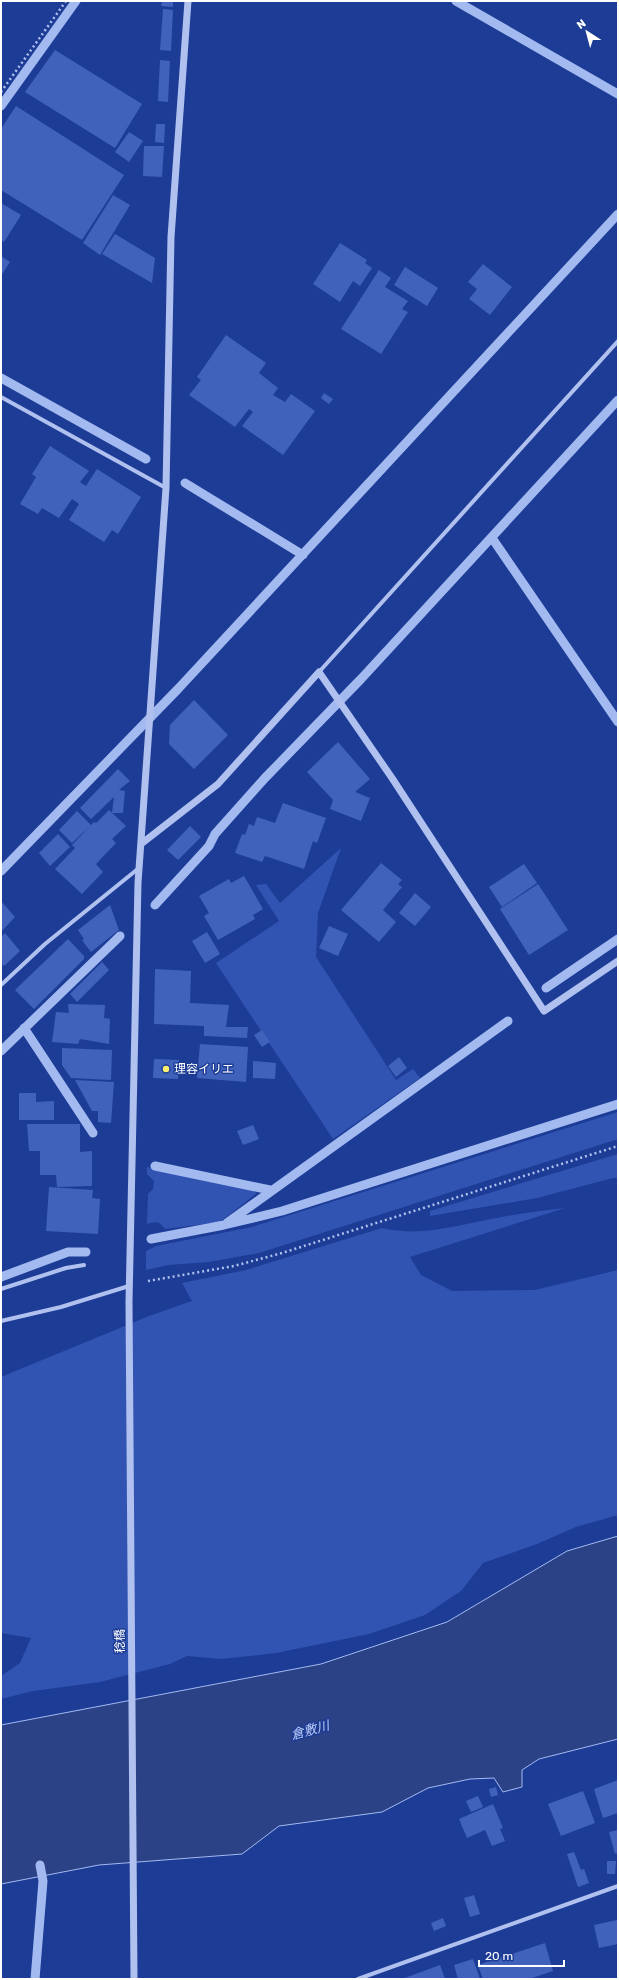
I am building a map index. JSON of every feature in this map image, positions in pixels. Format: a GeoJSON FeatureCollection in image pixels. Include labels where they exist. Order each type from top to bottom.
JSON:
{"type":"FeatureCollection","features":[{"type":"Feature","properties":{"kind":"street","name":"稔橋"},"geometry":{"type":"LineString","coordinates":[[134,1979],[129,1286],[138,882],[147,738],[152,692],[166,488],[171,237],[188,1]]}},
{"type":"Feature","properties":{"kind":"street"},"geometry":{"type":"LineString","coordinates":[[141,844],[218,784],[618,341]]}},
{"type":"Feature","properties":{"kind":"street"},"geometry":{"type":"LineString","coordinates":[[1,397],[166,488]]}},
{"type":"Feature","properties":{"kind":"street"},"geometry":{"type":"LineString","coordinates":[[319,672],[392,778],[544,1011],[618,961]]}},
{"type":"Feature","properties":{"kind":"street"},"geometry":{"type":"LineString","coordinates":[[1,985],[45,944],[140,868]]}},
{"type":"Feature","properties":{"kind":"street"},"geometry":{"type":"LineString","coordinates":[[1,1290],[66,1268],[84,1266]]}},
{"type":"Feature","properties":{"kind":"street"},"geometry":{"type":"LineString","coordinates":[[1,1321],[62,1307],[129,1286]]}},
{"type":"Feature","properties":{"kind":"street"},"geometry":{"type":"LineString","coordinates":[[358,1979],[618,1886]]}},
{"type":"Feature","properties":{"kind":"path"},"geometry":{"type":"LineString","coordinates":[[1,92],[66,1]]}},
{"type":"Feature","properties":{"kind":"path"},"geometry":{"type":"LineString","coordinates":[[129,1286],[165,1277],[234,1266],[282,1253],[618,1146]]}},
{"type":"Feature","properties":{"kind":"shaded area"},"geometry":{"type":"Polygon","coordinates":[[[341,848],[318,913],[316,957],[396,1080],[413,1069],[420,1078],[333,1139],[216,963],[279,921],[256,885],[266,884],[280,903],[341,848]]]}},
{"type":"Feature","properties":{"kind":"shaded area"},"geometry":{"type":"Polygon","coordinates":[[[618,1112],[618,1139],[259,1253],[209,1262],[168,1265],[146,1270],[146,1251],[156,1246],[252,1227],[618,1112]]]}},
{"type":"Feature","properties":{"kind":"shaded area"},"geometry":{"type":"Polygon","coordinates":[[[618,1154],[618,1178],[537,1198],[430,1216],[430,1211],[618,1154]]]}},
{"type":"Feature","properties":{"kind":"shaded area"},"geometry":{"type":"Polygon","coordinates":[[[147,1167],[243,1186],[257,1193],[220,1222],[165,1229],[158,1222],[147,1224],[148,1194],[153,1189],[154,1181],[147,1174],[147,1167]]]}},
{"type":"Feature","properties":{"kind":"shaded area"},"geometry":{"type":"Polygon","coordinates":[[[565,1208],[410,1257],[421,1275],[452,1291],[535,1290],[618,1270],[618,1515],[576,1527],[537,1544],[483,1563],[461,1591],[425,1615],[369,1634],[276,1653],[221,1659],[187,1656],[170,1664],[100,1682],[33,1691],[1,1699],[1,1676],[20,1663],[31,1638],[1,1633],[1,1377],[149,1316],[192,1301],[182,1283],[246,1270],[382,1228],[410,1231],[437,1230],[537,1211],[565,1208]]]}},
{"type":"Feature","properties":{"kind":"water","name":"倉敷川"},"geometry":{"type":"Polygon","coordinates":[[[618,1536],[618,1739],[539,1759],[522,1770],[522,1787],[503,1792],[494,1778],[470,1779],[428,1788],[382,1812],[279,1826],[242,1854],[99,1865],[1,1884],[1,1725],[321,1664],[447,1622],[567,1551],[618,1536]]]}},
{"type":"Feature","properties":{"kind":"building"},"geometry":{"type":"Polygon","coordinates":[[[162,1],[173,1],[173,7],[161,6],[162,1]]]}},
{"type":"Feature","properties":{"kind":"building"},"geometry":{"type":"Polygon","coordinates":[[[163,9],[173,10],[171,51],[160,50],[163,9]]]}},
{"type":"Feature","properties":{"kind":"building"},"geometry":{"type":"Polygon","coordinates":[[[55,50],[142,104],[115,148],[25,92],[55,50]]]}},
{"type":"Feature","properties":{"kind":"building"},"geometry":{"type":"Polygon","coordinates":[[[160,60],[170,61],[168,102],[158,101],[160,60]]]}},
{"type":"Feature","properties":{"kind":"building"},"geometry":{"type":"Polygon","coordinates":[[[16,106],[124,175],[82,240],[1,190],[1,129],[16,106]]]}},
{"type":"Feature","properties":{"kind":"building"},"geometry":{"type":"Polygon","coordinates":[[[156,124],[165,124],[164,143],[155,142],[156,124]]]}},
{"type":"Feature","properties":{"kind":"building"},"geometry":{"type":"Polygon","coordinates":[[[129,132],[143,141],[129,162],[115,152],[129,132]]]}},
{"type":"Feature","properties":{"kind":"building"},"geometry":{"type":"Polygon","coordinates":[[[144,146],[164,146],[162,177],[143,176],[144,146]]]}},
{"type":"Feature","properties":{"kind":"building"},"geometry":{"type":"Polygon","coordinates":[[[113,195],[130,205],[100,255],[83,243],[113,195]]]}},
{"type":"Feature","properties":{"kind":"building"},"geometry":{"type":"Polygon","coordinates":[[[1,203],[21,215],[4,242],[1,240],[1,203]]]}},
{"type":"Feature","properties":{"kind":"building"},"geometry":{"type":"Polygon","coordinates":[[[115,234],[155,258],[152,283],[102,254],[115,234]]]}},
{"type":"Feature","properties":{"kind":"building"},"geometry":{"type":"Polygon","coordinates":[[[340,243],[367,260],[365,263],[372,268],[360,286],[353,281],[340,302],[313,284],[340,243]]]}},
{"type":"Feature","properties":{"kind":"building"},"geometry":{"type":"Polygon","coordinates":[[[1,256],[10,262],[1,276],[1,256]]]}},
{"type":"Feature","properties":{"kind":"building"},"geometry":{"type":"Polygon","coordinates":[[[483,264],[512,287],[490,315],[469,299],[477,289],[468,282],[483,264]]]}},
{"type":"Feature","properties":{"kind":"building"},"geometry":{"type":"Polygon","coordinates":[[[405,267],[438,288],[427,306],[394,285],[405,267]]]}},
{"type":"Feature","properties":{"kind":"building"},"geometry":{"type":"Polygon","coordinates":[[[379,270],[391,278],[385,287],[408,301],[402,309],[408,312],[381,354],[341,329],[379,270]]]}},
{"type":"Feature","properties":{"kind":"building"},"geometry":{"type":"Polygon","coordinates":[[[226,335],[266,363],[259,373],[278,388],[273,395],[285,402],[291,394],[315,411],[283,455],[242,426],[253,412],[249,409],[235,427],[189,395],[201,380],[197,377],[226,335]]]}},
{"type":"Feature","properties":{"kind":"building"},"geometry":{"type":"Polygon","coordinates":[[[324,393],[333,399],[329,404],[321,398],[324,393]]]}},
{"type":"Feature","properties":{"kind":"building"},"geometry":{"type":"Polygon","coordinates":[[[50,446],[89,471],[80,482],[86,486],[97,469],[141,497],[118,534],[112,530],[104,542],[69,520],[79,504],[72,499],[59,518],[42,508],[38,514],[20,504],[36,477],[32,474],[50,446]]]}},
{"type":"Feature","properties":{"kind":"building"},"geometry":{"type":"Polygon","coordinates":[[[194,700],[228,735],[194,769],[169,744],[170,725],[194,700]]]}},
{"type":"Feature","properties":{"kind":"building"},"geometry":{"type":"Polygon","coordinates":[[[338,742],[370,779],[355,792],[370,798],[361,821],[330,809],[333,800],[307,772],[338,742]]]}},
{"type":"Feature","properties":{"kind":"building"},"geometry":{"type":"Polygon","coordinates":[[[118,769],[130,781],[119,790],[125,791],[123,813],[112,813],[114,797],[91,819],[80,808],[118,769]]]}},
{"type":"Feature","properties":{"kind":"building"},"geometry":{"type":"Polygon","coordinates":[[[283,803],[326,818],[317,843],[313,841],[304,869],[265,856],[262,862],[235,853],[242,834],[245,835],[249,824],[254,826],[257,817],[275,823],[283,803]]]}},
{"type":"Feature","properties":{"kind":"building"},"geometry":{"type":"Polygon","coordinates":[[[109,810],[126,826],[112,839],[116,843],[96,864],[103,872],[82,894],[55,869],[75,848],[72,845],[89,827],[72,843],[59,830],[77,811],[91,825],[94,822],[96,823],[109,810]]]}},
{"type":"Feature","properties":{"kind":"building"},"geometry":{"type":"Polygon","coordinates":[[[190,826],[201,837],[178,860],[167,850],[190,826]]]}},
{"type":"Feature","properties":{"kind":"building"},"geometry":{"type":"Polygon","coordinates":[[[58,834],[70,847],[50,866],[39,853],[58,834]]]}},
{"type":"Feature","properties":{"kind":"building"},"geometry":{"type":"Polygon","coordinates":[[[381,863],[402,880],[398,884],[402,887],[383,910],[396,922],[379,942],[341,910],[381,863]]]}},
{"type":"Feature","properties":{"kind":"building"},"geometry":{"type":"Polygon","coordinates":[[[524,864],[537,883],[502,907],[489,887],[524,864]]]}},
{"type":"Feature","properties":{"kind":"building"},"geometry":{"type":"Polygon","coordinates":[[[244,876],[263,909],[253,915],[255,919],[218,940],[204,916],[209,913],[199,896],[229,879],[231,883],[244,876]]]}},
{"type":"Feature","properties":{"kind":"building"},"geometry":{"type":"Polygon","coordinates":[[[538,884],[568,930],[529,955],[500,909],[538,884]]]}},
{"type":"Feature","properties":{"kind":"building"},"geometry":{"type":"Polygon","coordinates":[[[415,893],[431,907],[415,926],[399,913],[415,893]]]}},
{"type":"Feature","properties":{"kind":"building"},"geometry":{"type":"Polygon","coordinates":[[[1,901],[15,917],[1,932],[1,901]]]}},
{"type":"Feature","properties":{"kind":"building"},"geometry":{"type":"Polygon","coordinates":[[[110,905],[119,930],[91,952],[82,940],[84,939],[78,930],[110,905]]]}},
{"type":"Feature","properties":{"kind":"building"},"geometry":{"type":"Polygon","coordinates":[[[329,926],[348,934],[338,956],[319,948],[329,926]]]}},
{"type":"Feature","properties":{"kind":"building"},"geometry":{"type":"Polygon","coordinates":[[[207,932],[220,954],[205,963],[192,941],[207,932]]]}},
{"type":"Feature","properties":{"kind":"building"},"geometry":{"type":"Polygon","coordinates":[[[5,933],[20,951],[4,966],[1,963],[1,937],[5,933]]]}},
{"type":"Feature","properties":{"kind":"building"},"geometry":{"type":"Polygon","coordinates":[[[68,939],[84,956],[84,959],[34,1009],[15,990],[68,939]]]}},
{"type":"Feature","properties":{"kind":"building"},"geometry":{"type":"Polygon","coordinates":[[[102,962],[109,970],[77,1002],[70,994],[102,962]]]}},
{"type":"Feature","properties":{"kind":"building"},"geometry":{"type":"Polygon","coordinates":[[[155,969],[191,971],[190,1003],[229,1005],[226,1027],[248,1027],[247,1038],[204,1036],[204,1026],[154,1024],[155,969]]]}},
{"type":"Feature","properties":{"kind":"building"},"geometry":{"type":"Polygon","coordinates":[[[68,1004],[105,1005],[104,1018],[110,1019],[109,1044],[80,1039],[78,1044],[52,1042],[56,1012],[69,1013],[68,1004]]]}},
{"type":"Feature","properties":{"kind":"building"},"geometry":{"type":"Polygon","coordinates":[[[262,1030],[270,1042],[262,1047],[254,1035],[262,1030]]]}},
{"type":"Feature","properties":{"kind":"building"},"geometry":{"type":"Polygon","coordinates":[[[200,1044],[248,1047],[246,1082],[197,1078],[200,1044]]]}},
{"type":"Feature","properties":{"kind":"building"},"geometry":{"type":"Polygon","coordinates":[[[62,1048],[112,1050],[111,1080],[71,1078],[62,1065],[62,1048]]]}},
{"type":"Feature","properties":{"kind":"building"},"geometry":{"type":"Polygon","coordinates":[[[399,1057],[407,1068],[396,1077],[388,1066],[399,1057]]]}},
{"type":"Feature","properties":{"kind":"building","name":"理容イリエ"},"geometry":{"type":"Polygon","coordinates":[[[154,1059],[179,1060],[178,1079],[153,1078],[154,1059]]]}},
{"type":"Feature","properties":{"kind":"building"},"geometry":{"type":"Polygon","coordinates":[[[253,1061],[276,1063],[275,1079],[253,1078],[253,1061]]]}},
{"type":"Feature","properties":{"kind":"building"},"geometry":{"type":"Polygon","coordinates":[[[75,1080],[114,1082],[111,1123],[98,1122],[98,1111],[92,1111],[75,1080]]]}},
{"type":"Feature","properties":{"kind":"building"},"geometry":{"type":"Polygon","coordinates":[[[19,1093],[36,1093],[36,1102],[54,1101],[54,1120],[19,1120],[19,1093]]]}},
{"type":"Feature","properties":{"kind":"building"},"geometry":{"type":"Polygon","coordinates":[[[27,1124],[80,1124],[80,1152],[92,1151],[92,1186],[57,1187],[56,1175],[40,1175],[40,1151],[29,1151],[27,1124]]]}},
{"type":"Feature","properties":{"kind":"building"},"geometry":{"type":"Polygon","coordinates":[[[253,1125],[259,1139],[243,1145],[237,1131],[253,1125]]]}},
{"type":"Feature","properties":{"kind":"building"},"geometry":{"type":"Polygon","coordinates":[[[49,1187],[93,1190],[92,1198],[100,1199],[98,1234],[46,1231],[49,1187]]]}},
{"type":"Feature","properties":{"kind":"building"},"geometry":{"type":"Polygon","coordinates":[[[618,1780],[618,1813],[603,1818],[594,1789],[618,1780]]]}},
{"type":"Feature","properties":{"kind":"building"},"geometry":{"type":"Polygon","coordinates":[[[496,1787],[498,1795],[491,1797],[489,1789],[496,1787]]]}},
{"type":"Feature","properties":{"kind":"building"},"geometry":{"type":"Polygon","coordinates":[[[583,1791],[595,1823],[561,1836],[548,1804],[583,1791]]]}},
{"type":"Feature","properties":{"kind":"building"},"geometry":{"type":"Polygon","coordinates":[[[478,1796],[483,1807],[471,1812],[466,1801],[478,1796]]]}},
{"type":"Feature","properties":{"kind":"building"},"geometry":{"type":"Polygon","coordinates":[[[493,1804],[503,1828],[500,1829],[505,1841],[492,1846],[485,1830],[467,1838],[459,1819],[493,1804]]]}},
{"type":"Feature","properties":{"kind":"building"},"geometry":{"type":"Polygon","coordinates":[[[618,1830],[618,1853],[615,1854],[609,1832],[618,1830]]]}},
{"type":"Feature","properties":{"kind":"building"},"geometry":{"type":"Polygon","coordinates":[[[574,1852],[581,1870],[584,1869],[589,1883],[578,1887],[567,1854],[574,1852]]]}},
{"type":"Feature","properties":{"kind":"building"},"geometry":{"type":"Polygon","coordinates":[[[607,1861],[616,1861],[615,1874],[607,1874],[607,1861]]]}},
{"type":"Feature","properties":{"kind":"building"},"geometry":{"type":"Polygon","coordinates":[[[474,1895],[480,1914],[470,1917],[464,1898],[474,1895]]]}},
{"type":"Feature","properties":{"kind":"building"},"geometry":{"type":"Polygon","coordinates":[[[443,1918],[446,1926],[434,1931],[431,1923],[443,1918]]]}},
{"type":"Feature","properties":{"kind":"building"},"geometry":{"type":"Polygon","coordinates":[[[617,1920],[618,1944],[599,1948],[594,1925],[617,1920]]]}},
{"type":"Feature","properties":{"kind":"building"},"geometry":{"type":"Polygon","coordinates":[[[545,1943],[553,1971],[529,1979],[483,1979],[478,1965],[545,1943]]]}},
{"type":"Feature","properties":{"kind":"building"},"geometry":{"type":"Polygon","coordinates":[[[473,1959],[480,1979],[458,1979],[454,1965],[473,1959]]]}},
{"type":"Feature","properties":{"kind":"building"},"geometry":{"type":"Polygon","coordinates":[[[440,1965],[445,1979],[402,1979],[440,1965]]]}},
{"type":"Feature","properties":{"kind":"waterway"},"geometry":{"type":"LineString","coordinates":[[1,106],[76,1]]}},
{"type":"Feature","properties":{"kind":"waterway"},"geometry":{"type":"LineString","coordinates":[[456,1],[618,94]]}},
{"type":"Feature","properties":{"kind":"waterway"},"geometry":{"type":"LineString","coordinates":[[1,871],[178,689],[618,214]]}},
{"type":"Feature","properties":{"kind":"waterway"},"geometry":{"type":"LineString","coordinates":[[1,378],[146,459]]}},
{"type":"Feature","properties":{"kind":"waterway"},"geometry":{"type":"LineString","coordinates":[[155,905],[209,846],[215,834],[265,778],[361,679],[618,400]]}},
{"type":"Feature","properties":{"kind":"waterway"},"geometry":{"type":"LineString","coordinates":[[185,483],[303,555]]}},
{"type":"Feature","properties":{"kind":"waterway"},"geometry":{"type":"LineString","coordinates":[[492,538],[618,722]]}},
{"type":"Feature","properties":{"kind":"waterway"},"geometry":{"type":"LineString","coordinates":[[1,1051],[120,936]]}},
{"type":"Feature","properties":{"kind":"waterway"},"geometry":{"type":"LineString","coordinates":[[546,988],[618,939]]}},
{"type":"Feature","properties":{"kind":"waterway"},"geometry":{"type":"LineString","coordinates":[[227,1223],[508,1021]]}},
{"type":"Feature","properties":{"kind":"waterway"},"geometry":{"type":"LineString","coordinates":[[24,1028],[93,1133]]}},
{"type":"Feature","properties":{"kind":"waterway"},"geometry":{"type":"LineString","coordinates":[[151,1239],[224,1225],[282,1211],[618,1104]]}},
{"type":"Feature","properties":{"kind":"waterway"},"geometry":{"type":"LineString","coordinates":[[155,1166],[270,1190]]}},
{"type":"Feature","properties":{"kind":"waterway"},"geometry":{"type":"LineString","coordinates":[[1,1277],[68,1252],[86,1252]]}},
{"type":"Feature","properties":{"kind":"waterway"},"geometry":{"type":"LineString","coordinates":[[35,1979],[43,1881],[40,1865]]}},
{"type":"Feature","properties":{"kind":"place","name":"理容イリエ"},"geometry":{"type":"Point","coordinates":[166,1069]}}]}
